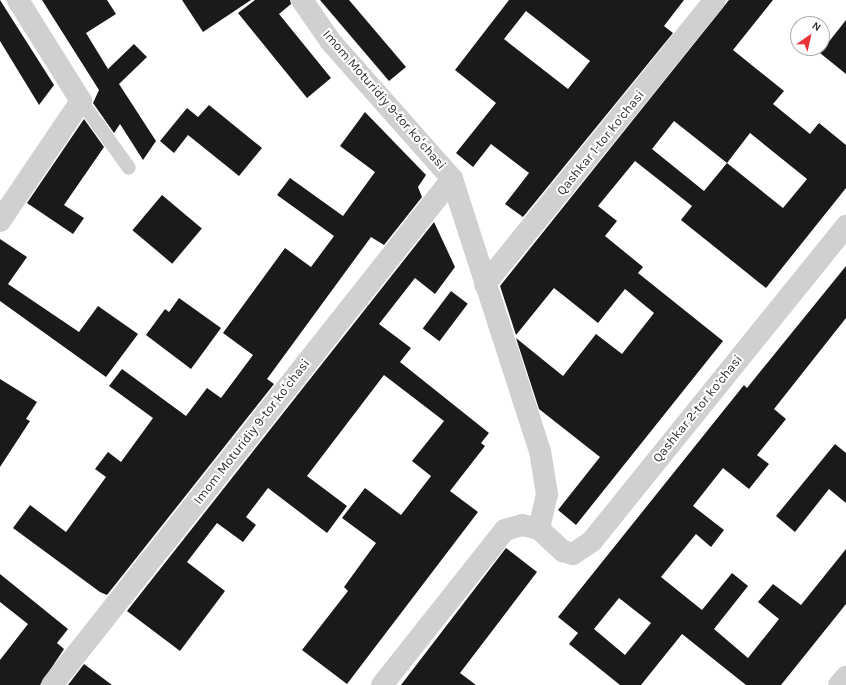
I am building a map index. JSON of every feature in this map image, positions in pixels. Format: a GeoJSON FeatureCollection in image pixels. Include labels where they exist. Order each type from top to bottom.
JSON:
{"type":"FeatureCollection","features":[{"type":"Feature","properties":{"kind":"street"},"geometry":{"type":"LineString","coordinates":[[0,221],[81,101],[18,0]]}},
{"type":"Feature","properties":{"kind":"street","name":"Imom Moturidiy 9-tor koʻchasi"},"geometry":{"type":"LineString","coordinates":[[302,0],[331,42],[452,179],[484,284],[540,451],[547,494],[539,529]]}},
{"type":"Feature","properties":{"kind":"street","name":"Qashkar 1-tor koʼchasi"},"geometry":{"type":"LineString","coordinates":[[484,284],[715,0]]}},
{"type":"Feature","properties":{"kind":"street","name":"Imom Moturidiy 9-tor koʻchasi"},"geometry":{"type":"LineString","coordinates":[[52,685],[452,179]]}},
{"type":"Feature","properties":{"kind":"street","name":"Qashkar 2-tor koʼchasi"},"geometry":{"type":"LineString","coordinates":[[539,529],[563,552],[573,554],[592,541],[846,226]]}},
{"type":"Feature","properties":{"kind":"street"},"geometry":{"type":"LineString","coordinates":[[382,685],[505,530],[522,525],[539,529]]}},
{"type":"Feature","properties":{"kind":"street"},"geometry":{"type":"LineString","coordinates":[[839,685],[846,676]]}},
{"type":"Feature","properties":{"kind":"lane"},"geometry":{"type":"LineString","coordinates":[[81,101],[129,168]]}},
{"type":"Feature","properties":{"kind":"building"},"geometry":{"type":"Polygon","coordinates":[[[0,0],[54,85],[39,105],[0,41],[0,0]]]}},
{"type":"Feature","properties":{"kind":"building"},"geometry":{"type":"Polygon","coordinates":[[[42,0],[107,0],[116,14],[86,33],[108,69],[134,44],[147,57],[119,84],[156,141],[143,160],[120,124],[114,133],[93,103],[99,90],[42,0]]]}},
{"type":"Feature","properties":{"kind":"building"},"geometry":{"type":"Polygon","coordinates":[[[182,0],[251,0],[203,32],[182,0]]]}},
{"type":"Feature","properties":{"kind":"building"},"geometry":{"type":"Polygon","coordinates":[[[255,0],[290,0],[291,4],[279,14],[331,78],[307,98],[238,13],[255,0]]]}},
{"type":"Feature","properties":{"kind":"building"},"geometry":{"type":"Polygon","coordinates":[[[320,0],[349,0],[406,67],[389,81],[320,0]]]}},
{"type":"Feature","properties":{"kind":"building"},"geometry":{"type":"Polygon","coordinates":[[[509,0],[684,0],[664,26],[673,33],[523,217],[505,204],[529,173],[491,144],[473,167],[456,153],[496,103],[455,70],[509,0]],[[526,11],[504,39],[568,89],[590,61],[526,11]]]}},
{"type":"Feature","properties":{"kind":"building"},"geometry":{"type":"Polygon","coordinates":[[[729,0],[773,0],[733,50],[784,91],[773,104],[810,134],[819,123],[846,145],[846,188],[766,288],[681,220],[692,206],[635,161],[598,206],[617,221],[605,236],[643,267],[638,273],[723,341],[576,525],[558,510],[600,457],[539,409],[516,338],[563,376],[596,334],[622,354],[654,313],[625,289],[598,323],[554,288],[516,335],[500,286],[729,0]],[[674,121],[652,149],[704,191],[727,163],[674,121]],[[750,133],[727,163],[783,208],[807,179],[750,133]]]}},
{"type":"Feature","properties":{"kind":"building"},"geometry":{"type":"Polygon","coordinates":[[[846,20],[846,74],[824,56],[830,56],[830,40],[846,20]]]}},
{"type":"Feature","properties":{"kind":"building"},"geometry":{"type":"Polygon","coordinates":[[[209,105],[262,148],[239,176],[188,135],[174,153],[160,141],[187,108],[198,117],[209,105]]]}},
{"type":"Feature","properties":{"kind":"building"},"geometry":{"type":"Polygon","coordinates":[[[365,112],[426,175],[418,187],[422,197],[384,245],[371,237],[267,379],[274,384],[107,595],[100,592],[13,528],[30,505],[66,532],[106,477],[95,469],[108,452],[121,462],[153,418],[109,386],[122,369],[186,416],[207,388],[221,398],[253,355],[223,333],[285,248],[311,267],[334,236],[277,195],[290,178],[343,216],[375,172],[340,146],[365,112]]]}},
{"type":"Feature","properties":{"kind":"building"},"geometry":{"type":"Polygon","coordinates":[[[84,119],[104,147],[64,205],[84,218],[73,234],[27,203],[84,119]]]}},
{"type":"Feature","properties":{"kind":"building"},"geometry":{"type":"Polygon","coordinates":[[[162,195],[202,228],[172,264],[132,230],[162,195]]]}},
{"type":"Feature","properties":{"kind":"building"},"geometry":{"type":"Polygon","coordinates":[[[434,222],[455,267],[435,294],[415,278],[379,324],[411,348],[400,362],[489,433],[481,443],[485,446],[450,491],[478,512],[347,684],[302,650],[348,591],[344,587],[376,543],[342,518],[365,488],[401,515],[431,476],[412,461],[444,421],[384,375],[307,476],[347,506],[327,533],[268,488],[246,517],[256,525],[243,542],[217,523],[187,562],[225,591],[180,651],[127,611],[434,222]]]}},
{"type":"Feature","properties":{"kind":"building"},"geometry":{"type":"Polygon","coordinates":[[[0,239],[27,257],[8,284],[79,332],[98,306],[138,334],[106,377],[0,301],[0,239]]]}},
{"type":"Feature","properties":{"kind":"building"},"geometry":{"type":"Polygon","coordinates":[[[846,266],[846,318],[774,409],[786,419],[757,455],[769,464],[749,489],[723,468],[693,506],[724,530],[711,547],[696,534],[661,577],[702,610],[732,573],[748,586],[714,629],[748,658],[779,619],[758,602],[773,584],[801,605],[846,549],[846,604],[781,685],[746,685],[682,634],[641,685],[620,685],[569,644],[578,633],[558,617],[744,385],[747,388],[846,266]],[[619,598],[594,629],[625,655],[651,623],[619,598]]]}},
{"type":"Feature","properties":{"kind":"building"},"geometry":{"type":"Polygon","coordinates":[[[451,291],[468,304],[439,341],[423,329],[451,291]]]}},
{"type":"Feature","properties":{"kind":"building"},"geometry":{"type":"Polygon","coordinates":[[[179,298],[221,328],[191,369],[146,335],[165,309],[169,312],[179,298]]]}},
{"type":"Feature","properties":{"kind":"building"},"geometry":{"type":"Polygon","coordinates":[[[0,379],[37,402],[26,419],[30,421],[0,467],[0,379]]]}},
{"type":"Feature","properties":{"kind":"building"},"geometry":{"type":"Polygon","coordinates":[[[835,444],[846,453],[846,503],[829,489],[795,532],[776,516],[835,444]]]}},
{"type":"Feature","properties":{"kind":"building"},"geometry":{"type":"Polygon","coordinates":[[[506,548],[537,572],[460,673],[476,685],[401,685],[506,548]]]}},
{"type":"Feature","properties":{"kind":"building"},"geometry":{"type":"Polygon","coordinates":[[[0,574],[68,629],[57,643],[64,649],[40,685],[0,685],[0,660],[28,624],[0,602],[0,574]]]}},
{"type":"Feature","properties":{"kind":"building"},"geometry":{"type":"Polygon","coordinates":[[[84,664],[112,685],[68,685],[84,664]]]}}]}
